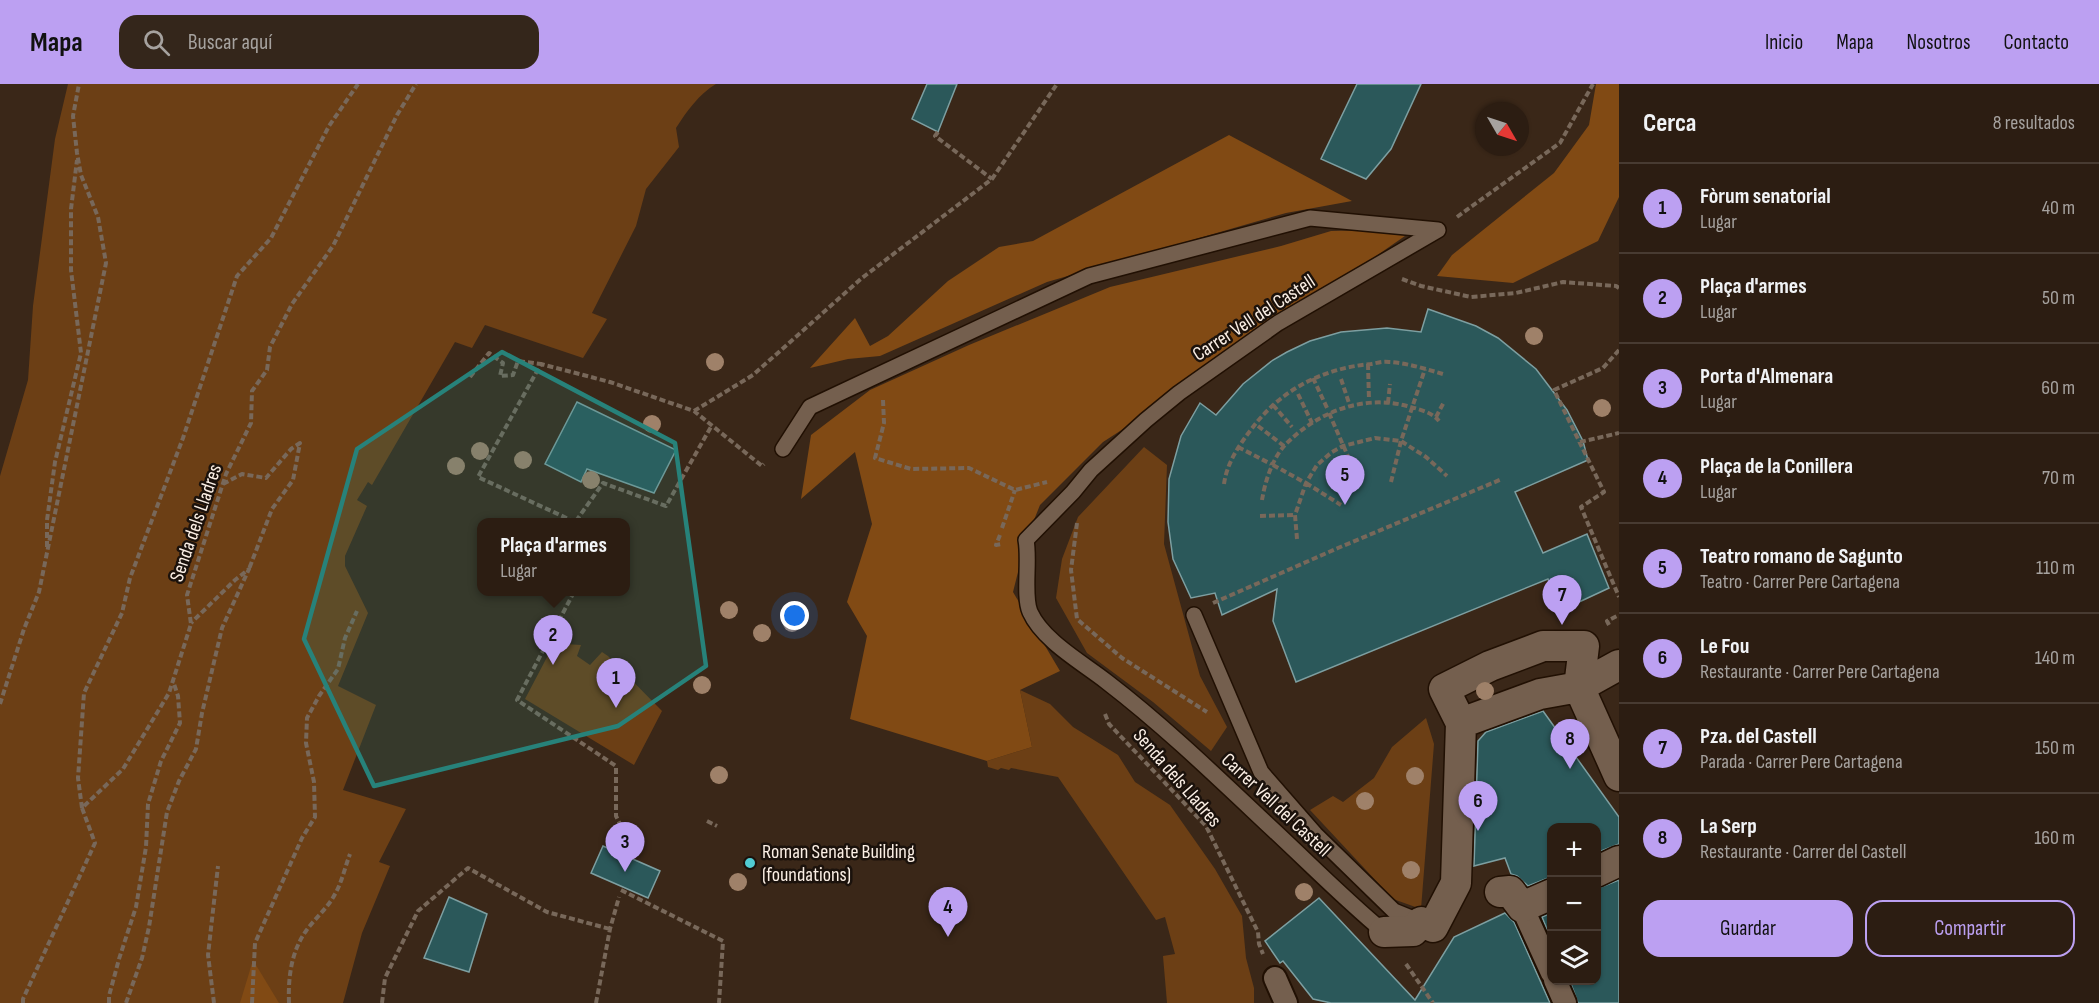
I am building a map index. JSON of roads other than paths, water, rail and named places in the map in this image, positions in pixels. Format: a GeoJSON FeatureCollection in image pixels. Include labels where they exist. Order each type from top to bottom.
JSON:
{"type":"FeatureCollection","features":[{"type":"Feature","properties":{"kind":"street"},"geometry":{"type":"LineString","coordinates":[[1384,932],[1413,931],[1421,922],[1433,927],[1456,883],[1461,723],[1444,689],[1490,666],[1543,646],[1584,646],[1579,687],[1619,776]]}},
{"type":"Feature","properties":{"kind":"street"},"geometry":{"type":"LineString","coordinates":[[1461,723],[1540,694],[1579,687],[1619,665]]}},
{"type":"Feature","properties":{"kind":"street"},"geometry":{"type":"LineString","coordinates":[[1601,870],[1619,861]]}},
{"type":"Feature","properties":{"kind":"street"},"geometry":{"type":"LineString","coordinates":[[1547,895],[1511,900],[1547,966]]}},
{"type":"Feature","properties":{"kind":"street"},"geometry":{"type":"LineString","coordinates":[[1275,978],[1286,1003]]}},
{"type":"Feature","properties":{"kind":"street"},"geometry":{"type":"LineString","coordinates":[[1557,985],[1565,1003]]}},
{"type":"Feature","properties":{"kind":"lane","name":"Carrer Vell del Castell"},"geometry":{"type":"LineString","coordinates":[[783,448],[810,407],[1089,276],[1310,218],[1438,230],[1278,323],[1146,420],[1091,470],[1026,540],[1029,557],[1026,573],[1029,611],[1046,636],[1137,705],[1343,897],[1384,932]]}},
{"type":"Feature","properties":{"kind":"lane"},"geometry":{"type":"LineString","coordinates":[[1194,615],[1261,772],[1315,834],[1394,911],[1421,922]]}},
{"type":"Feature","properties":{"kind":"place","name":"Teatro romano de Sagunto"},"geometry":{"type":"Point","coordinates":[1345,505]}},
{"type":"Feature","properties":{"kind":"place","name":"Pza. del Castell"},"geometry":{"type":"Point","coordinates":[1562,625]}},
{"type":"Feature","properties":{"kind":"place","name":"Plaça d'armes"},"geometry":{"type":"Point","coordinates":[553,665]}},
{"type":"Feature","properties":{"kind":"place","name":"Fòrum senatorial"},"geometry":{"type":"Point","coordinates":[616,708]}},
{"type":"Feature","properties":{"kind":"place","name":"La Serp"},"geometry":{"type":"Point","coordinates":[1570,769]}},
{"type":"Feature","properties":{"kind":"place","name":"Le Fou"},"geometry":{"type":"Point","coordinates":[1478,831]}},
{"type":"Feature","properties":{"kind":"place","name":"Roman Senate Building (foundations)"},"geometry":{"type":"Point","coordinates":[750,863]}},
{"type":"Feature","properties":{"kind":"place","name":"Porta d'Almenara"},"geometry":{"type":"Point","coordinates":[625,872]}},
{"type":"Feature","properties":{"kind":"place","name":"Plaça de la Conillera"},"geometry":{"type":"Point","coordinates":[948,937]}}]}
